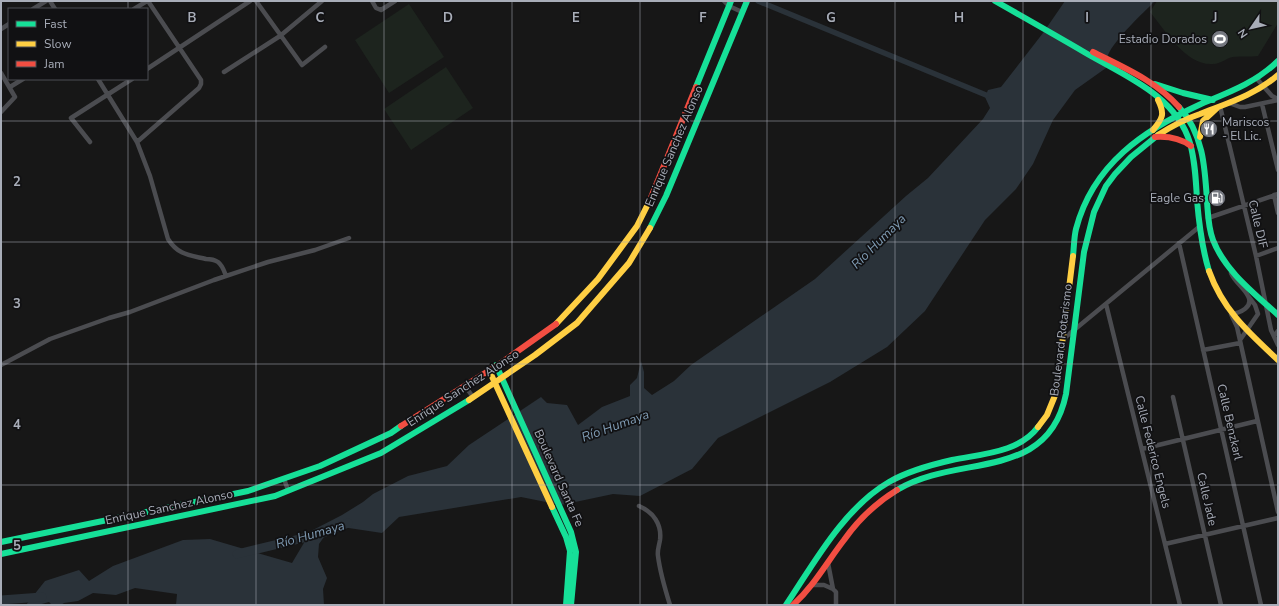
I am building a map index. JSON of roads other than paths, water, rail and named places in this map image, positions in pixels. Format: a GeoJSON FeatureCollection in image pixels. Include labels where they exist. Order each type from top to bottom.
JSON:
{"type":"FeatureCollection","features":[{"type":"Feature","properties":{"kind":"street"},"geometry":{"type":"LineString","coordinates":[[35,8],[46,1]]}},
{"type":"Feature","properties":{"kind":"street"},"geometry":{"type":"LineString","coordinates":[[136,8],[148,1],[201,80],[199,88],[137,142]]}},
{"type":"Feature","properties":{"kind":"street"},"geometry":{"type":"LineString","coordinates":[[148,68],[250,1]]}},
{"type":"Feature","properties":{"kind":"street"},"geometry":{"type":"LineString","coordinates":[[256,1],[302,65],[325,47]]}},
{"type":"Feature","properties":{"kind":"street"},"geometry":{"type":"LineString","coordinates":[[224,72],[280,36],[322,1]]}},
{"type":"Feature","properties":{"kind":"street"},"geometry":{"type":"LineString","coordinates":[[372,1],[380,10],[383,10],[395,1]]}},
{"type":"Feature","properties":{"kind":"street"},"geometry":{"type":"LineString","coordinates":[[724,1],[744,7]]}},
{"type":"Feature","properties":{"kind":"street"},"geometry":{"type":"LineString","coordinates":[[995,1],[1008,7]]}},
{"type":"Feature","properties":{"kind":"street"},"geometry":{"type":"LineString","coordinates":[[998,1],[1128,74],[1183,93],[1212,100]]}},
{"type":"Feature","properties":{"kind":"street","name":"Enrique Sanchez Alonso"},"geometry":{"type":"LineString","coordinates":[[1,542],[248,491],[320,466],[391,434],[553,327],[598,279],[637,226],[652,195],[730,3]]}},
{"type":"Feature","properties":{"kind":"street","name":"Enrique Sanchez Alonso"},"geometry":{"type":"LineString","coordinates":[[1,554],[275,496],[381,453],[437,420],[535,355],[577,322],[629,263],[666,196],[744,7]]}},
{"type":"Feature","properties":{"kind":"street","name":"Boulevard Rotarismo"},"geometry":{"type":"LineString","coordinates":[[786,605],[819,557],[855,510],[872,493],[885,484],[907,473],[932,464],[984,455],[1006,449],[1024,440],[1038,429],[1049,413],[1056,393],[1076,230],[1090,192],[1098,179],[1116,158],[1131,144],[1176,116],[1241,88],[1257,79],[1278,62]]}},
{"type":"Feature","properties":{"kind":"street"},"geometry":{"type":"LineString","coordinates":[[1,73],[15,96],[14,100],[1,112]]}},
{"type":"Feature","properties":{"kind":"street"},"geometry":{"type":"LineString","coordinates":[[1128,74],[1156,96],[1176,116],[1188,135],[1194,168],[1202,248],[1208,271],[1219,295],[1237,327],[1278,512]]}},
{"type":"Feature","properties":{"kind":"street","name":"Boulevard Rotarismo"},"geometry":{"type":"LineString","coordinates":[[793,605],[811,585],[864,514],[898,488],[926,476],[1006,460],[1027,451],[1042,439],[1055,424],[1063,407],[1066,395],[1086,234],[1096,204],[1108,183],[1116,172],[1131,157],[1155,137],[1181,122],[1264,87],[1278,75]]}},
{"type":"Feature","properties":{"kind":"street"},"geometry":{"type":"LineString","coordinates":[[1257,79],[1272,96],[1278,100]]}},
{"type":"Feature","properties":{"kind":"street"},"geometry":{"type":"LineString","coordinates":[[10,87],[21,80]]}},
{"type":"Feature","properties":{"kind":"street"},"geometry":{"type":"LineString","coordinates":[[99,80],[137,142],[146,162],[168,239],[176,250],[184,254],[216,261],[222,266],[226,276]]}},
{"type":"Feature","properties":{"kind":"street"},"geometry":{"type":"LineString","coordinates":[[90,142],[71,118],[130,80]]}},
{"type":"Feature","properties":{"kind":"street"},"geometry":{"type":"LineString","coordinates":[[1148,82],[1173,100],[1190,118],[1195,128],[1200,142],[1210,233],[1215,248],[1228,266],[1278,315]]}},
{"type":"Feature","properties":{"kind":"street"},"geometry":{"type":"LineString","coordinates":[[1153,130],[1160,122],[1163,115],[1156,96]]}},
{"type":"Feature","properties":{"kind":"street"},"geometry":{"type":"LineString","coordinates":[[1229,103],[1240,107],[1278,100]]}},
{"type":"Feature","properties":{"kind":"street"},"geometry":{"type":"LineString","coordinates":[[1262,104],[1278,170]]}},
{"type":"Feature","properties":{"kind":"street"},"geometry":{"type":"LineString","coordinates":[[1200,142],[1203,121],[1218,107]]}},
{"type":"Feature","properties":{"kind":"street","name":"Calle DIF"},"geometry":{"type":"LineString","coordinates":[[1218,107],[1256,256],[1271,330],[1278,345]]}},
{"type":"Feature","properties":{"kind":"street"},"geometry":{"type":"LineString","coordinates":[[1155,137],[1167,136],[1178,138],[1191,146]]}},
{"type":"Feature","properties":{"kind":"street"},"geometry":{"type":"LineString","coordinates":[[1208,218],[1276,194],[1278,213]]}},
{"type":"Feature","properties":{"kind":"street"},"geometry":{"type":"LineString","coordinates":[[1062,340],[1199,227]]}},
{"type":"Feature","properties":{"kind":"street"},"geometry":{"type":"LineString","coordinates":[[1,365],[50,339],[130,312],[226,276],[268,262],[315,250],[349,238]]}},
{"type":"Feature","properties":{"kind":"street","name":"Calle Benzkarl"},"geometry":{"type":"LineString","coordinates":[[1179,243],[1261,605]]}},
{"type":"Feature","properties":{"kind":"street"},"geometry":{"type":"LineString","coordinates":[[1256,256],[1278,248]]}},
{"type":"Feature","properties":{"kind":"street"},"geometry":{"type":"LineString","coordinates":[[1228,266],[1234,279],[1249,297],[1257,309],[1258,314],[1246,330],[1240,342]]}},
{"type":"Feature","properties":{"kind":"street"},"geometry":{"type":"LineString","coordinates":[[1231,314],[1246,308],[1249,303],[1249,297]]}},
{"type":"Feature","properties":{"kind":"street"},"geometry":{"type":"LineString","coordinates":[[1066,306],[1077,302]]}},
{"type":"Feature","properties":{"kind":"street","name":"Calle Federico Engels"},"geometry":{"type":"LineString","coordinates":[[1106,304],[1180,605]]}},
{"type":"Feature","properties":{"kind":"street"},"geometry":{"type":"LineString","coordinates":[[1231,314],[1278,360]]}},
{"type":"Feature","properties":{"kind":"street"},"geometry":{"type":"LineString","coordinates":[[1274,336],[1278,331]]}},
{"type":"Feature","properties":{"kind":"street"},"geometry":{"type":"LineString","coordinates":[[1203,350],[1240,342]]}},
{"type":"Feature","properties":{"kind":"street","name":"Boulevard Santa Fe"},"geometry":{"type":"LineString","coordinates":[[496,366],[566,537],[570,551],[566,605]]}},
{"type":"Feature","properties":{"kind":"street","name":"Boulevard Santa Fe"},"geometry":{"type":"LineString","coordinates":[[489,370],[571,532],[576,552],[570,605]]}},
{"type":"Feature","properties":{"kind":"street"},"geometry":{"type":"LineString","coordinates":[[465,386],[473,397]]}},
{"type":"Feature","properties":{"kind":"street","name":"Calle Jade"},"geometry":{"type":"LineString","coordinates":[[1173,397],[1221,605]]}},
{"type":"Feature","properties":{"kind":"street"},"geometry":{"type":"LineString","coordinates":[[1142,449],[1258,421]]}},
{"type":"Feature","properties":{"kind":"street"},"geometry":{"type":"LineString","coordinates":[[284,479],[288,490]]}},
{"type":"Feature","properties":{"kind":"street"},"geometry":{"type":"LineString","coordinates":[[639,506],[647,509],[654,516],[659,525],[660,539],[657,554],[670,605]]}},
{"type":"Feature","properties":{"kind":"street"},"geometry":{"type":"LineString","coordinates":[[1165,544],[1278,518]]}},
{"type":"Feature","properties":{"kind":"street"},"geometry":{"type":"LineString","coordinates":[[828,563],[833,589],[836,592],[836,605]]}},
{"type":"Feature","properties":{"kind":"street"},"geometry":{"type":"LineString","coordinates":[[811,585],[824,585],[833,589]]}},
{"type":"Feature","properties":{"kind":"water"},"geometry":{"type":"Polygon","coordinates":[[[1065,1],[1155,1],[1116,42],[1108,55],[1106,68],[1075,90],[1053,120],[1033,164],[1016,189],[985,220],[925,311],[887,347],[830,382],[718,438],[692,469],[640,496],[613,494],[561,505],[521,497],[399,517],[382,533],[342,527],[331,527],[319,544],[318,557],[327,578],[323,589],[324,605],[176,605],[177,594],[135,588],[116,595],[93,593],[78,601],[64,603],[61,605],[52,605],[49,602],[38,605],[26,605],[45,581],[79,570],[89,581],[113,566],[183,540],[210,539],[292,563],[311,531],[342,515],[373,494],[408,476],[447,466],[469,445],[541,397],[547,403],[567,405],[578,425],[602,407],[630,396],[630,385],[637,378],[641,361],[644,372],[644,388],[652,395],[674,381],[691,365],[815,279],[906,196],[928,178],[983,119],[990,108],[985,97],[988,90],[1001,87],[1043,33],[1065,1]]]}},
{"type":"Feature","properties":{"kind":"waterway"},"geometry":{"type":"LineString","coordinates":[[758,1],[986,95]]}},
{"type":"Feature","properties":{"kind":"waterway","name":"Río Humaya"},"geometry":{"type":"LineString","coordinates":[[237,554],[320,534],[348,523]]}},
{"type":"Feature","properties":{"kind":"waterway","name":"Río Humaya"},"geometry":{"type":"LineString","coordinates":[[1,600],[42,597]]}},
{"type":"Feature","properties":{"kind":"place","name":"Estadio Dorados"},"geometry":{"type":"Point","coordinates":[1220,39]}},
{"type":"Feature","properties":{"kind":"place","name":"Mariscos - El Lic."},"geometry":{"type":"Point","coordinates":[1209,129]}},
{"type":"Feature","properties":{"kind":"place","name":"Eagle Gas"},"geometry":{"type":"Point","coordinates":[1217,198]}}]}
